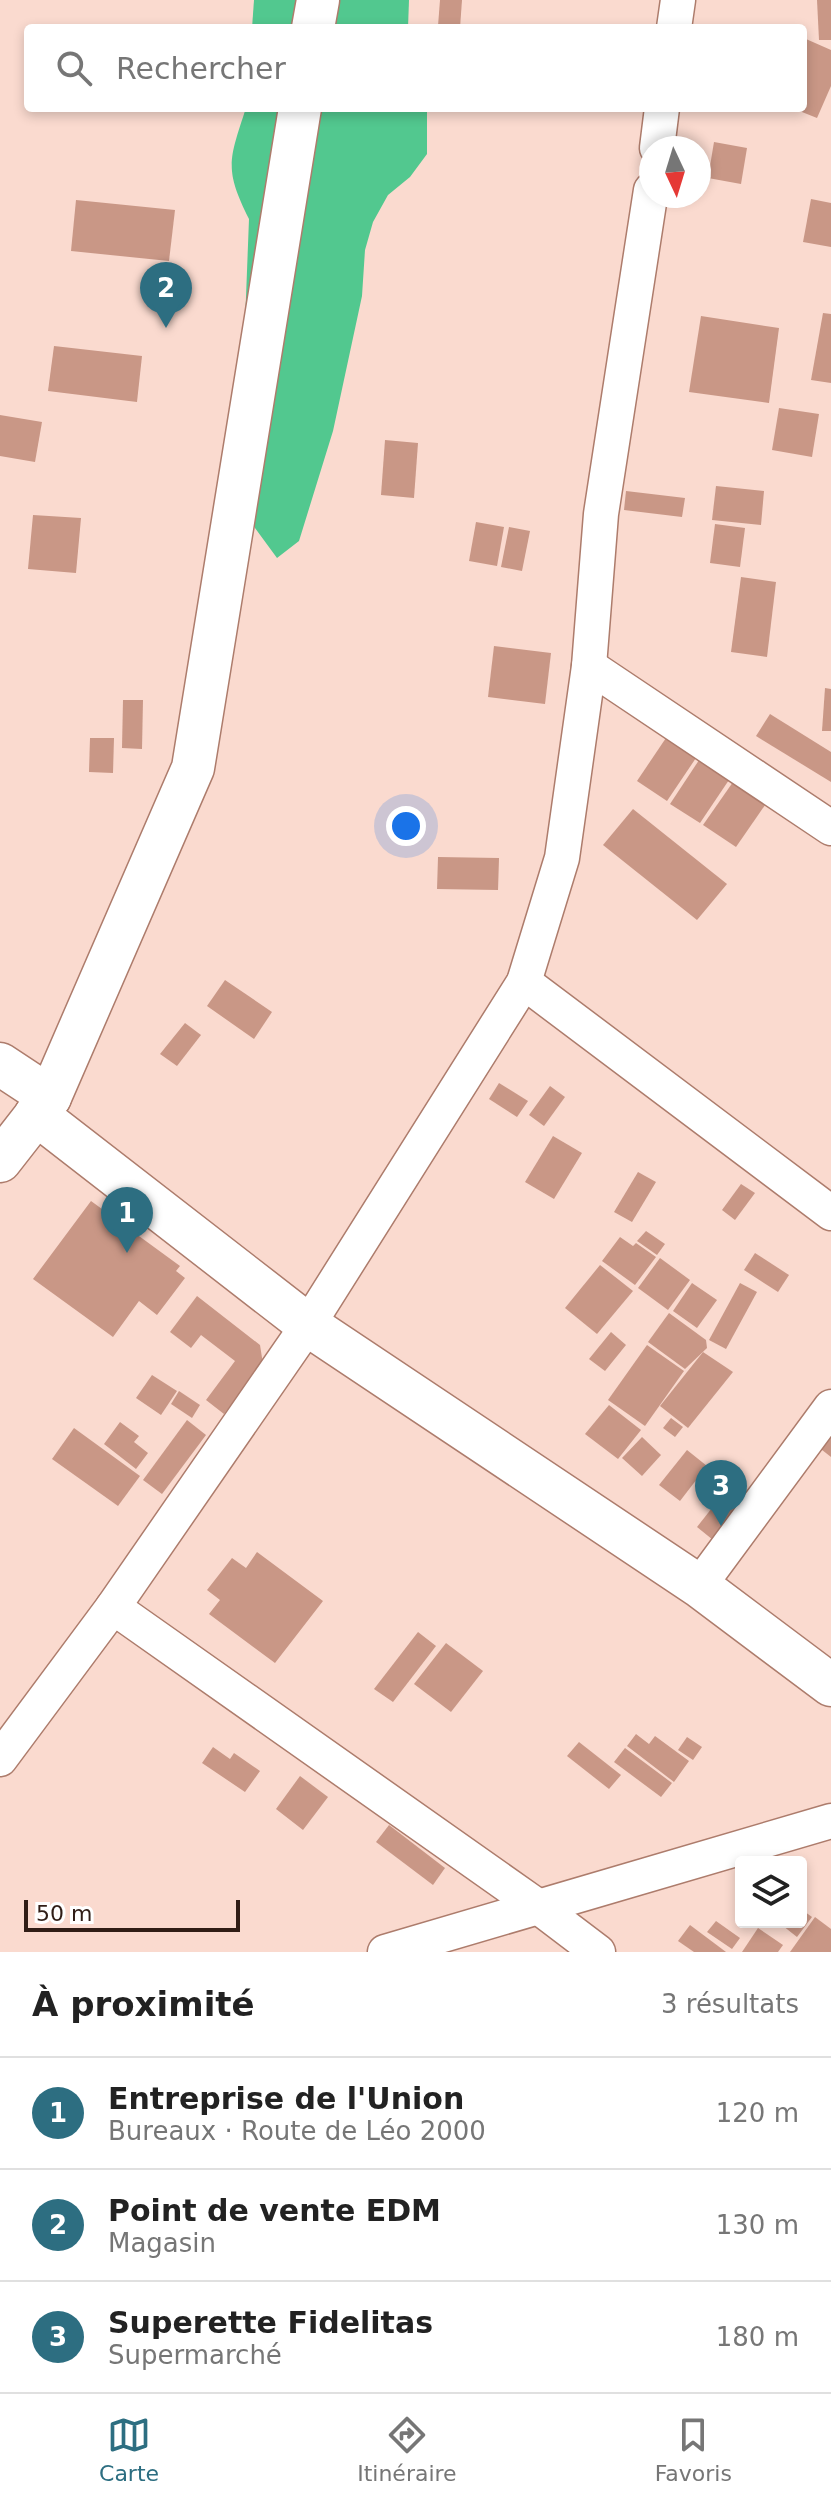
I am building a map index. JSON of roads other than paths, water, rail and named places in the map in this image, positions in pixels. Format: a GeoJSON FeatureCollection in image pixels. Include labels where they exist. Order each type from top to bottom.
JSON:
{"type":"FeatureCollection","features":[{"type":"Feature","properties":{"kind":"street"},"geometry":{"type":"LineString","coordinates":[[314,24],[318,0]]}},
{"type":"Feature","properties":{"kind":"street"},"geometry":{"type":"LineString","coordinates":[[675,24],[678,0]]}},
{"type":"Feature","properties":{"kind":"street"},"geometry":{"type":"LineString","coordinates":[[20,1127],[193,768],[299,112]]}},
{"type":"Feature","properties":{"kind":"street"},"geometry":{"type":"LineString","coordinates":[[658,136],[662,112]]}},
{"type":"Feature","properties":{"kind":"street"},"geometry":{"type":"LineString","coordinates":[[0,1759],[113,1607],[308,1325],[524,982],[562,858],[589,666],[601,514],[648,208]]}},
{"type":"Feature","properties":{"kind":"street"},"geometry":{"type":"LineString","coordinates":[[589,666],[831,828]]}},
{"type":"Feature","properties":{"kind":"street"},"geometry":{"type":"LineString","coordinates":[[524,982],[831,1213]]}},
{"type":"Feature","properties":{"kind":"street"},"geometry":{"type":"LineString","coordinates":[[0,1064],[20,1127],[308,1325],[699,1586],[831,1685]]}},
{"type":"Feature","properties":{"kind":"street"},"geometry":{"type":"LineString","coordinates":[[699,1586],[831,1407]]}},
{"type":"Feature","properties":{"kind":"street"},"geometry":{"type":"LineString","coordinates":[[113,1607],[598,1952]]}},
{"type":"Feature","properties":{"kind":"street"},"geometry":{"type":"LineString","coordinates":[[385,1952],[831,1821]]}},
{"type":"Feature","properties":{"kind":"place","name":"Point de vente EDM"},"geometry":{"type":"Point","coordinates":[166,328]}},
{"type":"Feature","properties":{"kind":"place","name":"Entreprise de l'Union"},"geometry":{"type":"Point","coordinates":[127,1253]}},
{"type":"Feature","properties":{"kind":"place","name":"Superette Fidelitas"},"geometry":{"type":"Point","coordinates":[721,1526]}}]}
